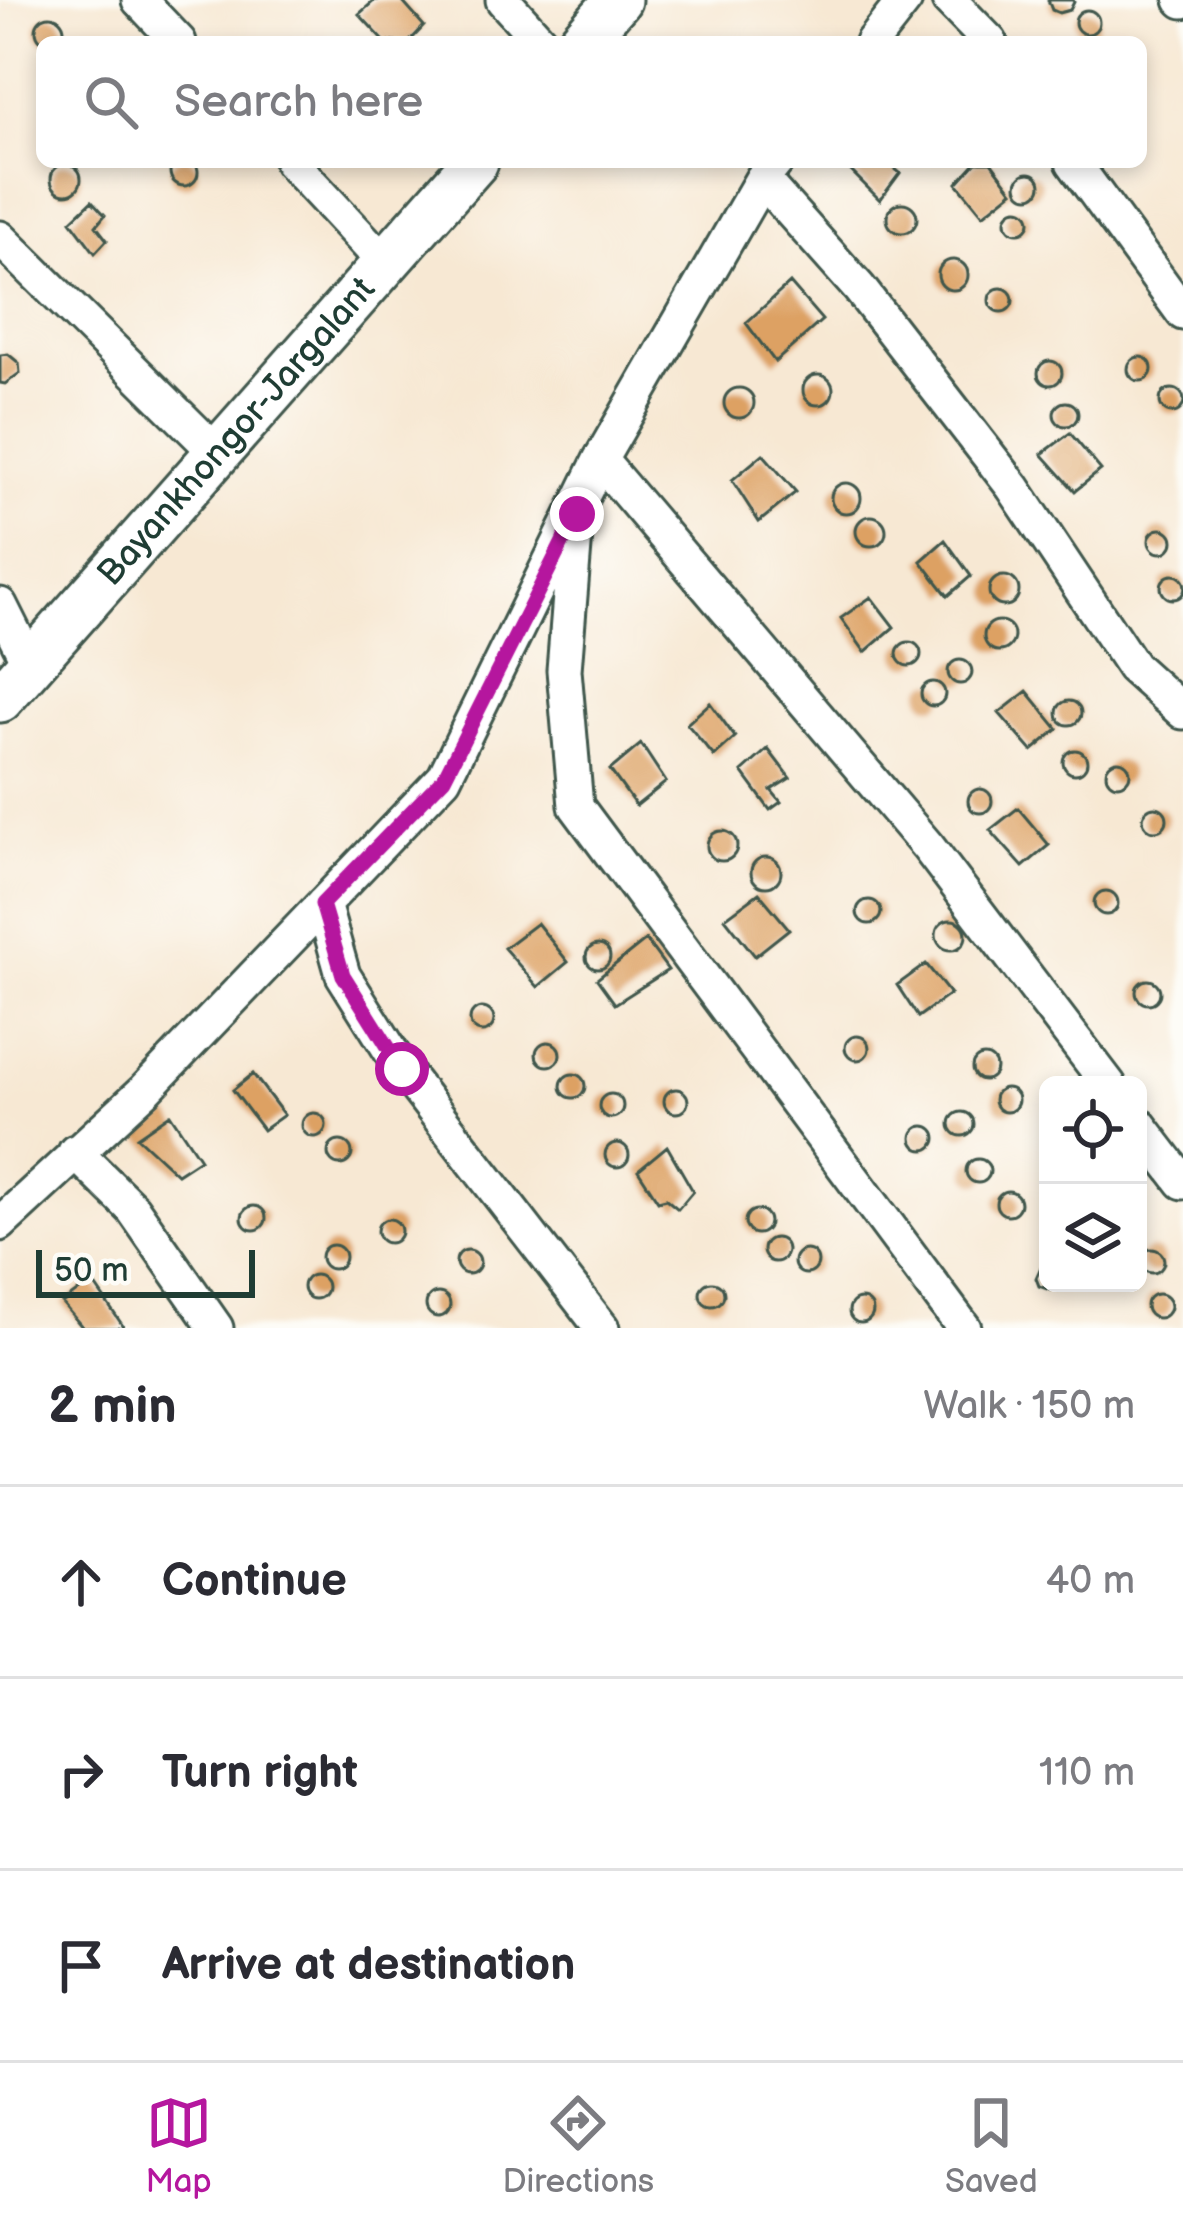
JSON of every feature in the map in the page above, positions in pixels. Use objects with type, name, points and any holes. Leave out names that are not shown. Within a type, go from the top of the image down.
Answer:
[{"type":"street","points":[[140,0],[173,36]]},
{"type":"street","points":[[503,0],[536,36]]},
{"type":"street","points":[[586,36],[618,0]]},
{"type":"street","points":[[877,36],[905,0]]},
{"type":"street","points":[[949,0],[983,36]]},
{"type":"street","points":[[297,168],[386,263]]},
{"type":"street","name":"Bayankhongor-Jargalant","points":[[0,699],[470,168]]},
{"type":"street","points":[[1077,168],[1183,313]]},
{"type":"street","points":[[0,1224],[145,1090],[444,778],[600,460],[769,171],[1013,487],[1133,667],[1183,712]]},
{"type":"street","points":[[0,238],[217,454]]},
{"type":"street","points":[[600,460],[928,847],[1102,1076]]},
{"type":"street","points":[[577,514],[565,670],[576,806],[964,1328]]},
{"type":"street","points":[[0,605],[30,665]]},
{"type":"street","points":[[322,904],[343,975],[402,1069],[602,1328]]},
{"type":"street","points":[[1147,1135],[1183,1182]]},
{"type":"street","points":[[75,1152],[133,1209],[216,1328]]},
{"type":"building","points":[[375,0],[401,0],[424,26],[415,36],[379,36],[359,14]]},
{"type":"building","points":[[1048,0],[1074,2],[1070,10],[1059,13]]},
{"type":"building","points":[[1082,10],[1092,10],[1099,22],[1092,34],[1082,34],[1075,27],[1075,17]]},
{"type":"building","points":[[45,17],[55,17],[63,25],[62,36],[37,35],[37,25]]},
{"type":"building","points":[[55,168],[77,168],[80,185],[72,193],[60,193],[52,185]]},
{"type":"building","points":[[171,168],[197,168],[197,177],[189,185],[179,185],[171,177]]},
{"type":"building","points":[[894,168],[900,173],[880,200],[849,169]]},
{"type":"building","points":[[971,168],[996,168],[1013,191],[983,215],[957,183]]},
{"type":"building","points":[[1024,173],[1034,173],[1041,185],[1034,197],[1024,197],[1017,190],[1017,180]]},
{"type":"building","points":[[92,201],[105,215],[96,226],[107,240],[95,253],[71,221]]},
{"type":"building","points":[[902,203],[913,207],[917,218],[913,229],[902,233],[891,229],[887,218],[891,207]]},
{"type":"building","points":[[1013,209],[1023,209],[1030,221],[1023,233],[1013,233],[1006,226],[1006,216]]},
{"type":"building","points":[[953,260],[964,264],[968,275],[964,286],[953,290],[942,286],[938,275],[942,264]]},
{"type":"building","points":[[790,283],[822,320],[775,362],[746,323]]},
{"type":"building","points":[[996,288],[1006,288],[1013,300],[1006,312],[996,312],[989,305],[989,295]]},
{"type":"building","points":[[8,354],[19,363],[20,373],[5,384],[0,383],[0,355]]},
{"type":"building","points":[[1135,357],[1145,357],[1152,369],[1145,381],[1135,381],[1128,374],[1128,364]]},
{"type":"building","points":[[1045,361],[1055,361],[1062,373],[1055,385],[1045,385],[1038,378],[1038,368]]},
{"type":"building","points":[[818,375],[829,379],[833,390],[829,401],[818,405],[807,401],[803,390],[807,379]]},
{"type":"building","points":[[739,388],[750,392],[754,403],[750,414],[739,418],[728,414],[724,403],[728,392]]},
{"type":"building","points":[[1172,389],[1181,392],[1181,410],[1172,413],[1163,410],[1160,401],[1163,392]]},
{"type":"building","points":[[1061,402],[1071,402],[1078,414],[1071,426],[1061,426],[1054,419],[1054,409]]},
{"type":"building","points":[[1070,433],[1101,470],[1075,491],[1042,454]]},
{"type":"building","points":[[763,454],[796,492],[759,522],[732,480]]},
{"type":"building","points":[[846,483],[857,487],[861,498],[857,509],[846,513],[835,509],[831,498],[835,487]]},
{"type":"building","points":[[871,516],[882,520],[886,531],[882,542],[871,546],[860,542],[856,531],[860,520]]},
{"type":"building","points":[[1156,529],[1166,529],[1173,541],[1166,553],[1156,553],[1149,546],[1149,536]]},
{"type":"building","points":[[945,540],[971,576],[948,596],[921,561]]},
{"type":"building","points":[[1004,576],[1015,580],[1019,591],[1015,602],[1004,606],[993,602],[989,591],[993,580]]},
{"type":"building","points":[[1168,576],[1181,579],[1184,592],[1178,598],[1162,592]]},
{"type":"building","points":[[871,597],[894,627],[865,652],[841,618]]},
{"type":"building","points":[[999,621],[1010,625],[1014,636],[1010,647],[999,651],[988,647],[984,636],[988,625]]},
{"type":"building","points":[[904,642],[914,642],[921,654],[914,666],[904,666],[897,659],[897,649]]},
{"type":"building","points":[[955,660],[965,660],[972,672],[965,684],[955,684],[948,677],[948,667]]},
{"type":"building","points":[[928,682],[938,682],[945,694],[938,706],[928,706],[921,699],[921,689]]},
{"type":"building","points":[[1027,691],[1058,729],[1032,751],[999,713]]},
{"type":"building","points":[[1064,701],[1074,701],[1081,713],[1074,725],[1064,725],[1057,718],[1057,708]]},
{"type":"building","points":[[710,703],[735,737],[714,756],[687,724]]},
{"type":"building","points":[[641,744],[666,782],[636,806],[610,770]]},
{"type":"building","points":[[768,749],[790,778],[771,790],[781,802],[770,810],[742,772]]},
{"type":"building","points":[[1075,750],[1084,753],[1084,771],[1075,774],[1066,771],[1063,762],[1066,753]]},
{"type":"building","points":[[1118,761],[1127,764],[1127,782],[1118,785],[1109,782],[1106,773],[1109,764]]},
{"type":"building","points":[[975,789],[985,789],[992,801],[985,813],[975,813],[968,806],[968,796]]},
{"type":"building","points":[[1150,807],[1160,807],[1167,819],[1160,831],[1150,831],[1143,824],[1143,814]]},
{"type":"building","points":[[1018,808],[1049,845],[1023,867],[990,830]]},
{"type":"building","points":[[722,831],[733,835],[737,846],[733,857],[722,861],[711,857],[707,846],[711,835]]},
{"type":"building","points":[[766,857],[777,861],[781,872],[777,883],[766,887],[755,883],[751,872],[755,861]]},
{"type":"building","points":[[1101,891],[1111,891],[1118,903],[1111,915],[1101,915],[1094,908],[1094,898]]},
{"type":"building","points":[[759,893],[789,929],[755,956],[725,918]]},
{"type":"building","points":[[864,900],[874,900],[881,912],[874,924],[864,924],[857,917],[857,907]]},
{"type":"building","points":[[951,920],[962,924],[966,935],[962,946],[951,950],[940,946],[936,935],[940,924]]},
{"type":"building","points":[[537,923],[568,962],[538,987],[504,948]]},
{"type":"building","points":[[646,940],[668,970],[615,1004],[597,979]]},
{"type":"building","points":[[593,945],[603,945],[610,957],[603,969],[593,969],[586,962],[586,952]]},
{"type":"building","points":[[926,964],[950,994],[918,1017],[897,985]]},
{"type":"building","points":[[1143,980],[1153,980],[1160,992],[1153,1004],[1143,1004],[1136,997],[1136,987]]},
{"type":"building","points":[[477,1008],[487,1008],[494,1020],[487,1032],[477,1032],[470,1025],[470,1015]]},
{"type":"building","points":[[852,1036],[862,1036],[869,1048],[862,1060],[852,1060],[845,1053],[845,1043]]},
{"type":"building","points":[[543,1042],[553,1042],[560,1054],[553,1066],[543,1066],[536,1059],[536,1049]]},
{"type":"building","points":[[984,1056],[993,1059],[993,1077],[984,1080],[975,1077],[972,1068],[975,1059]]},
{"type":"building","points":[[253,1074],[284,1115],[263,1130],[233,1090]]},
{"type":"building","points":[[568,1074],[578,1074],[585,1086],[578,1098],[568,1098],[561,1091],[561,1081]]},
{"type":"building","points":[[1001,1088],[1011,1088],[1018,1100],[1011,1112],[1001,1112],[994,1105],[994,1095]]},
{"type":"building","points":[[671,1089],[681,1089],[688,1101],[681,1113],[671,1113],[664,1106],[664,1096]]},
{"type":"building","points":[[606,1094],[616,1094],[623,1106],[616,1118],[606,1118],[599,1111],[599,1101]]},
{"type":"building","points":[[962,1112],[971,1115],[971,1133],[962,1136],[953,1133],[950,1124],[953,1115]]},
{"type":"building","points":[[314,1113],[323,1116],[323,1134],[314,1137],[305,1134],[302,1125],[305,1116]]},
{"type":"building","points":[[170,1114],[200,1159],[177,1174],[137,1137]]},
{"type":"building","points":[[919,1126],[929,1126],[936,1138],[929,1150],[919,1150],[912,1143],[912,1133]]},
{"type":"building","points":[[335,1141],[345,1141],[352,1153],[345,1165],[335,1165],[328,1158],[328,1148]]},
{"type":"building","points":[[617,1143],[626,1146],[626,1164],[617,1167],[608,1164],[605,1155],[608,1146]]},
{"type":"building","points":[[667,1146],[693,1191],[678,1209],[666,1199],[658,1201],[638,1170]]},
{"type":"building","points":[[973,1159],[983,1159],[990,1171],[983,1183],[973,1183],[966,1176],[966,1166]]},
{"type":"building","points":[[1003,1191],[1013,1191],[1020,1203],[1013,1215],[1003,1215],[996,1208],[996,1198]]},
{"type":"building","points":[[254,1206],[263,1209],[263,1227],[254,1230],[245,1227],[242,1218],[245,1209]]},
{"type":"building","points":[[752,1210],[762,1210],[769,1222],[762,1234],[752,1234],[745,1227],[745,1217]]},
{"type":"building","points":[[384,1219],[394,1219],[401,1231],[394,1243],[384,1243],[377,1236],[377,1226]]},
{"type":"building","points":[[770,1238],[780,1238],[787,1250],[780,1262],[770,1262],[763,1255],[763,1245]]},
{"type":"building","points":[[328,1245],[338,1245],[345,1257],[338,1269],[328,1269],[321,1262],[321,1252]]},
{"type":"building","points":[[1147,1249],[1157,1249],[1164,1256],[1161,1270],[1147,1273]]},
{"type":"building","points":[[463,1250],[473,1250],[480,1262],[473,1274],[463,1274],[456,1267],[456,1257]]},
{"type":"building","points":[[801,1250],[811,1250],[818,1262],[811,1274],[801,1274],[794,1267],[794,1257]]},
{"type":"building","points":[[315,1275],[324,1278],[324,1296],[315,1299],[306,1296],[303,1287],[306,1278]]},
{"type":"building","points":[[92,1281],[121,1328],[83,1328],[62,1303]]},
{"type":"building","points":[[712,1282],[721,1285],[721,1303],[712,1306],[703,1303],[700,1294],[703,1285]]},
{"type":"building","points":[[438,1293],[447,1296],[447,1314],[438,1317],[429,1314],[426,1305],[429,1296]]},
{"type":"building","points":[[1158,1294],[1167,1297],[1167,1315],[1158,1318],[1149,1315],[1146,1306],[1149,1297]]},
{"type":"building","points":[[856,1299],[866,1299],[873,1311],[866,1323],[856,1323],[849,1316],[849,1306]]},
{"type":"route","points":[[402,1069],[343,975],[322,904],[444,778],[577,514]]}]
